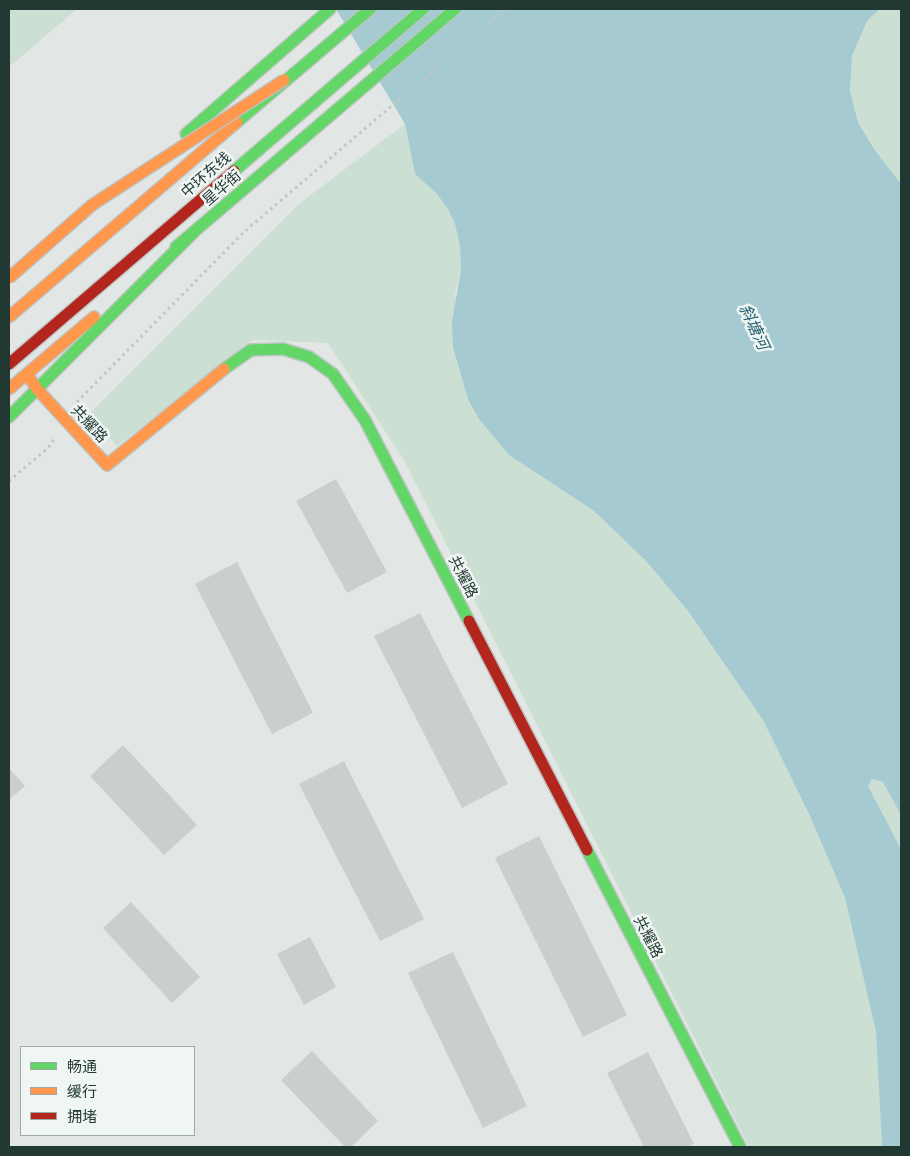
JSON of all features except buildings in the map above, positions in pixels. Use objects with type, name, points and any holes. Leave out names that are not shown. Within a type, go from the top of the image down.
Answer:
[{"type":"main road","name":"中环东线","points":[[9,317],[284,80],[370,9]]},
{"type":"main road","name":"中环东线","points":[[9,364],[423,9]]},
{"type":"main road","name":"星华街","points":[[9,389],[455,9]]},
{"type":"main road","points":[[9,287],[329,10]]},
{"type":"main road","points":[[9,278],[92,205],[284,80]]},
{"type":"main road","points":[[9,417],[194,232]]},
{"type":"main road","name":"共耀路","points":[[27,374],[37,389],[107,465],[213,378],[251,350],[283,349],[309,357],[333,374],[365,420],[740,1147]]},
{"type":"path","points":[[9,481],[48,448],[75,404],[244,232],[505,9]]},
{"type":"green space","points":[[9,9],[77,9],[9,67]]},
{"type":"green space","points":[[880,9],[901,9],[901,184],[874,149],[858,122],[850,91],[852,56],[867,21]]},
{"type":"green space","points":[[405,124],[415,174],[437,194],[448,209],[455,224],[460,247],[461,270],[455,295],[509,455],[594,511],[646,561],[688,611],[763,720],[809,814],[845,898],[876,1032],[882,1147],[749,1147],[405,462],[328,343],[253,340],[117,446],[89,414],[300,203]]},
{"type":"green space","points":[[877,778],[884,782],[901,815],[901,849],[868,786],[872,779]]},
{"type":"water","name":"斜塘河","points":[[336,9],[880,9],[867,21],[852,56],[850,91],[858,122],[874,149],[901,184],[901,815],[883,782],[872,779],[868,786],[901,849],[901,1147],[882,1147],[876,1032],[845,898],[809,814],[763,720],[688,611],[646,561],[594,511],[509,455],[479,419],[468,399],[453,347],[452,322],[461,270],[460,247],[455,224],[448,209],[437,194],[415,174],[405,124]]},
{"type":"traffic: fast","points":[[186,134],[330,9]]},
{"type":"traffic: fast","points":[[237,122],[370,9]]},
{"type":"traffic: fast","points":[[234,171],[423,9]]},
{"type":"traffic: fast","points":[[176,247],[455,9]]},
{"type":"traffic: fast","points":[[9,417],[194,232]]},
{"type":"traffic: fast","points":[[224,369],[251,350],[283,349],[309,357],[333,374],[365,420],[469,621]]},
{"type":"traffic: fast","points":[[587,850],[740,1147]]},
{"type":"traffic: slow","points":[[9,278],[92,205],[284,80]]},
{"type":"traffic: slow","points":[[9,317],[237,122]]},
{"type":"traffic: slow","points":[[9,389],[94,317]]},
{"type":"traffic: slow","points":[[27,374],[37,389],[107,465],[224,369]]},
{"type":"traffic: jam","points":[[9,364],[234,171]]},
{"type":"traffic: jam","points":[[469,621],[587,850]]}]
